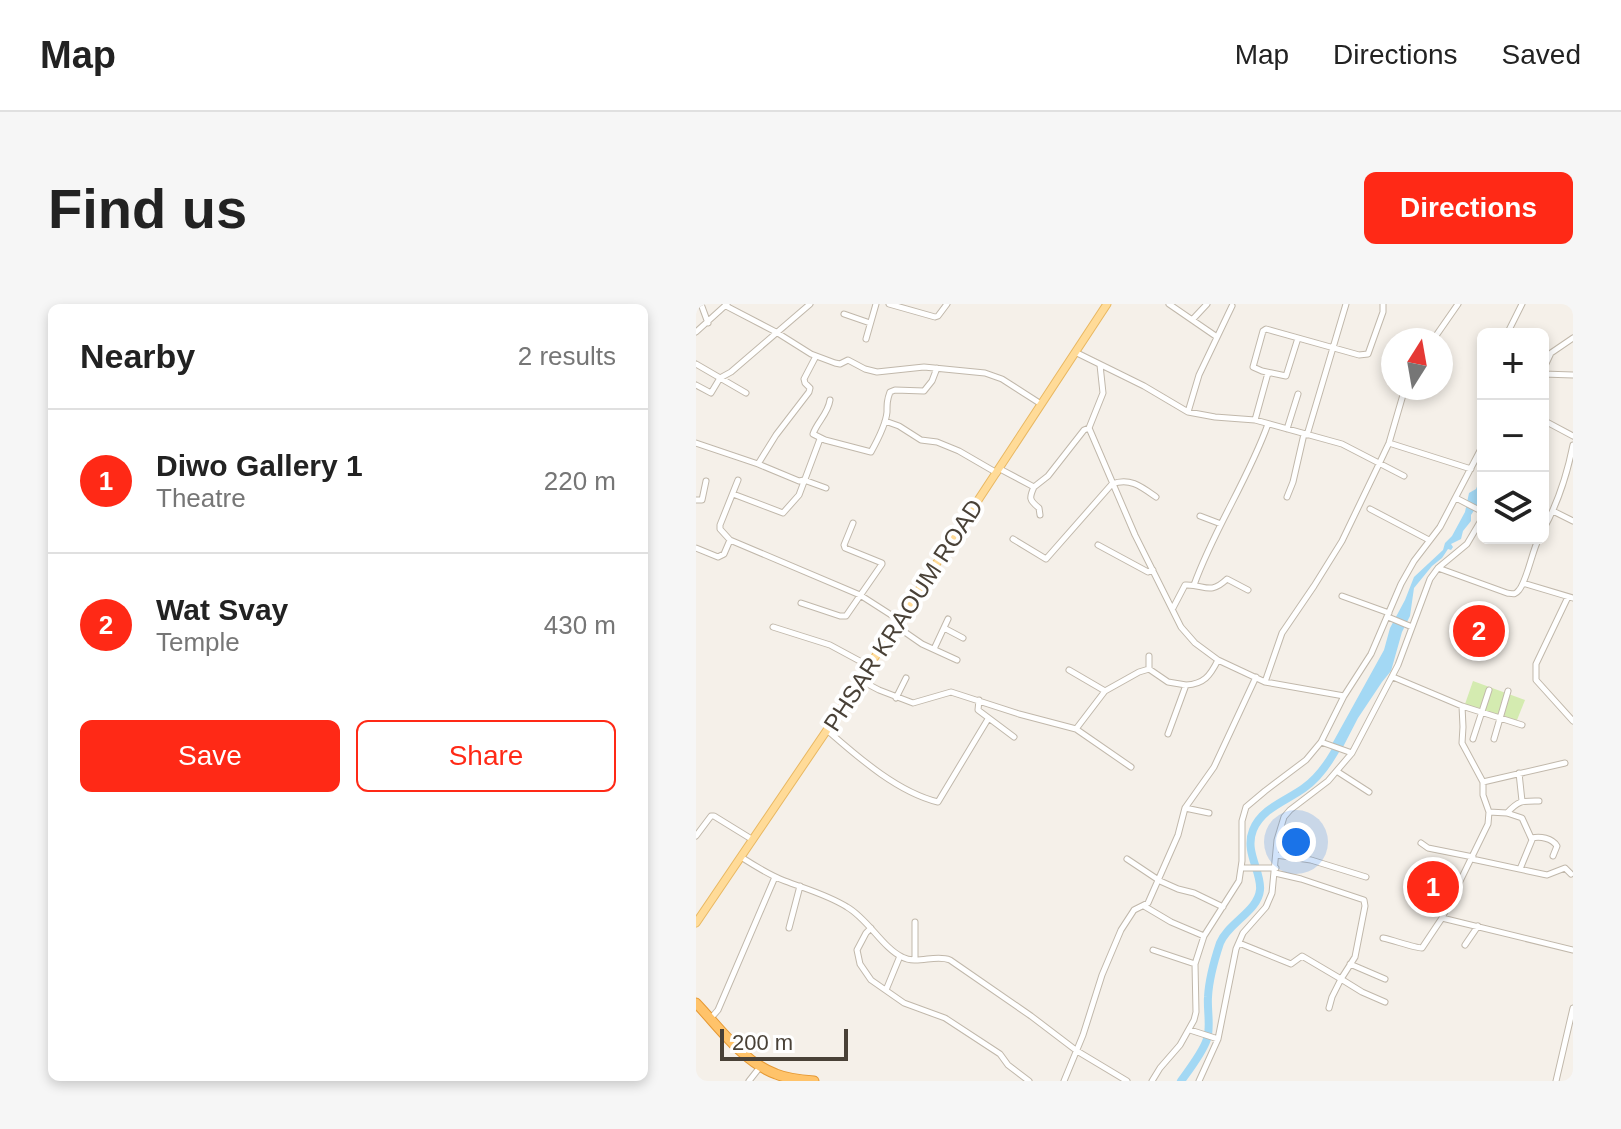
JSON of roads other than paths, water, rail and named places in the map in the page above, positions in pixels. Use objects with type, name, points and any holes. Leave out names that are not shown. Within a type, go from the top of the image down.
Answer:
[{"type":"highway","points":[[696,1003],[746,1056],[760,1066],[793,1079],[814,1081]]},
{"type":"main road","name":"PHSAR KRAOUM ROAD","points":[[696,923],[1107,304]]},
{"type":"street","points":[[701,304],[708,323]]},
{"type":"street","points":[[696,385],[711,393],[720,378],[810,304]]},
{"type":"street","points":[[866,339],[876,304]]},
{"type":"street","points":[[889,304],[936,317],[947,304]]},
{"type":"street","points":[[1169,304],[1217,337]]},
{"type":"street","points":[[1193,319],[1207,304]]},
{"type":"street","points":[[1287,497],[1346,304]]},
{"type":"street","points":[[1298,338],[1288,374],[1284,377],[1253,367],[1263,331],[1268,329],[1359,355],[1368,354],[1383,304]]},
{"type":"street","points":[[1441,328],[1458,304]]},
{"type":"street","points":[[1510,328],[1522,304]]},
{"type":"street","points":[[696,332],[727,305],[816,356],[838,364],[848,360],[877,372],[924,367],[974,371],[994,375],[1042,404]]},
{"type":"street","points":[[1188,412],[1199,375],[1232,306]]},
{"type":"street","points":[[844,314],[870,323]]},
{"type":"street","points":[[1549,358],[1573,338]]},
{"type":"street","points":[[1075,352],[1188,412],[1255,420],[1342,444],[1404,476]]},
{"type":"street","points":[[758,464],[809,392],[804,379],[816,356]]},
{"type":"street","points":[[696,364],[746,393]]},
{"type":"street","points":[[1040,515],[1039,508],[1029,498],[1034,487],[1048,476],[1084,430],[1089,428],[1103,393],[1100,365]]},
{"type":"street","points":[[830,400],[814,435],[871,452],[885,421],[890,392],[924,391],[937,368]]},
{"type":"street","points":[[1255,420],[1268,373]]},
{"type":"street","points":[[1549,373],[1573,375]]},
{"type":"street","points":[[1287,429],[1298,394]]},
{"type":"street","points":[[1265,682],[1282,633],[1342,541],[1389,443],[1402,400]]},
{"type":"street","points":[[885,421],[921,440],[937,442],[959,451],[1034,487]]},
{"type":"street","points":[[1549,422],[1573,436]]},
{"type":"street","points":[[1194,585],[1211,542],[1268,424]]},
{"type":"street","points":[[1089,428],[1112,484],[1181,627],[1195,643],[1218,660],[1265,682],[1344,696]]},
{"type":"street","points":[[733,494],[783,513],[799,495],[820,439]]},
{"type":"street","points":[[696,443],[826,488]]},
{"type":"street","points":[[1389,443],[1471,469]]},
{"type":"street","points":[[1549,519],[1568,472],[1573,445]]},
{"type":"street","points":[[1152,1081],[1190,1030],[1196,1012],[1195,964],[1204,936],[1246,868],[1242,821],[1246,807],[1324,743],[1344,696],[1390,617],[1401,584],[1459,500],[1477,457]]},
{"type":"street","points":[[738,480],[720,527],[730,540],[860,595],[922,644],[957,660]]},
{"type":"street","points":[[696,500],[702,500],[706,481]]},
{"type":"street","points":[[1013,539],[1047,559],[1112,484],[1134,482],[1156,497]]},
{"type":"street","points":[[1459,500],[1477,510]]},
{"type":"street","points":[[1370,509],[1429,540]]},
{"type":"street","points":[[1553,511],[1573,521]]},
{"type":"street","points":[[1200,516],[1221,524]]},
{"type":"street","points":[[801,603],[846,616],[882,563],[845,548],[853,523]]},
{"type":"street","points":[[1199,1081],[1217,1039],[1239,943],[1243,933],[1266,907],[1272,893],[1277,840],[1284,817],[1338,772],[1393,677],[1430,579],[1438,568],[1467,544],[1477,523]]},
{"type":"street","points":[[696,548],[718,557],[724,554],[730,540]]},
{"type":"street","points":[[1438,568],[1507,593],[1516,593],[1523,583],[1537,544]]},
{"type":"street","points":[[1098,545],[1148,572],[1153,570]]},
{"type":"street","points":[[1173,609],[1185,585],[1215,589],[1227,579],[1248,590]]},
{"type":"street","points":[[1523,583],[1571,597],[1536,664],[1536,680],[1573,721]]},
{"type":"street","points":[[1342,596],[1410,626]]},
{"type":"street","points":[[934,649],[948,619]]},
{"type":"street","points":[[773,627],[830,645],[869,666]]},
{"type":"street","points":[[944,628],[963,638]]},
{"type":"street","points":[[1149,656],[1149,669]]},
{"type":"street","points":[[1149,669],[1168,682],[1186,685],[1203,682],[1218,660]]},
{"type":"street","points":[[1076,729],[1105,691],[1149,669]]},
{"type":"street","points":[[1069,670],[1105,691]]},
{"type":"street","points":[[1064,1081],[1121,930],[1134,910],[1148,903],[1178,835],[1185,808],[1214,767],[1256,677]]},
{"type":"street","points":[[1393,677],[1462,706],[1522,725]]},
{"type":"street","points":[[896,698],[906,678]]},
{"type":"street","points":[[860,680],[896,698],[915,703],[951,692],[1076,729],[1131,767]]},
{"type":"street","points":[[1168,734],[1186,685]]},
{"type":"street","points":[[1473,739],[1489,690]]},
{"type":"street","points":[[1494,739],[1508,691]]},
{"type":"street","points":[[979,700],[978,708],[988,719],[1014,737]]},
{"type":"street","points":[[1383,938],[1422,948],[1442,918],[1488,824],[1489,812],[1483,795],[1483,782],[1463,748],[1462,706]]},
{"type":"street","points":[[827,730],[886,777],[938,802],[988,719]]},
{"type":"street","points":[[1324,743],[1350,752]]},
{"type":"street","points":[[1483,782],[1565,763]]},
{"type":"street","points":[[1338,772],[1369,792]]},
{"type":"street","points":[[1519,773],[1522,801]]},
{"type":"street","points":[[1507,813],[1522,801],[1539,801]]},
{"type":"street","points":[[1185,808],[1209,813]]},
{"type":"street","points":[[1489,812],[1522,818],[1532,838]]},
{"type":"street","points":[[696,836],[714,816],[753,840]]},
{"type":"street","points":[[1532,838],[1555,842],[1557,846],[1553,856]]},
{"type":"street","points":[[1520,869],[1532,838]]},
{"type":"street","points":[[1421,843],[1428,848],[1547,875],[1565,868],[1571,874]]},
{"type":"street","points":[[1276,855],[1311,860],[1366,877]]},
{"type":"street","points":[[741,857],[775,877],[850,908],[900,956],[915,960],[941,957],[950,960],[1077,1051],[1127,1081]]},
{"type":"street","points":[[1127,859],[1157,879],[1223,907]]},
{"type":"street","points":[[1246,868],[1266,868],[1364,900],[1356,952],[1329,1008]]},
{"type":"street","points":[[711,1018],[718,1010],[775,877]]},
{"type":"street","points":[[789,928],[800,886]]},
{"type":"street","points":[[1144,906],[1204,936]]},
{"type":"street","points":[[1442,918],[1573,950]]},
{"type":"street","points":[[915,922],[915,960]]},
{"type":"street","points":[[1465,945],[1478,926]]},
{"type":"street","points":[[871,928],[857,947],[860,964],[867,975],[912,1008],[945,1018],[1000,1054],[1008,1065],[1029,1081]]},
{"type":"street","points":[[1239,943],[1291,964],[1299,957],[1305,957],[1362,992],[1385,1002]]},
{"type":"street","points":[[1153,950],[1195,964]]},
{"type":"street","points":[[886,990],[900,956]]},
{"type":"street","points":[[1350,964],[1385,979]]},
{"type":"street","points":[[1556,1081],[1573,1008]]},
{"type":"street","points":[[1190,1030],[1217,1039]]},
{"type":"street","points":[[749,1081],[760,1066]]},
{"type":"water","points":[[1477,486],[1477,506],[1461,539],[1451,544],[1451,550],[1448,549],[1414,588],[1410,616],[1391,671],[1358,718],[1343,747],[1332,744],[1384,650],[1390,628],[1414,577],[1443,550],[1465,512],[1469,493]]},
{"type":"waterway","points":[[1181,1081],[1207,1039],[1209,983],[1220,943],[1258,897],[1260,883],[1251,846],[1253,830],[1268,810],[1316,778],[1341,740]]},
{"type":"place","name":"Wat Svay","points":[[1479,631]]},
{"type":"place","name":"Diwo Gallery 1","points":[[1433,887]]}]
